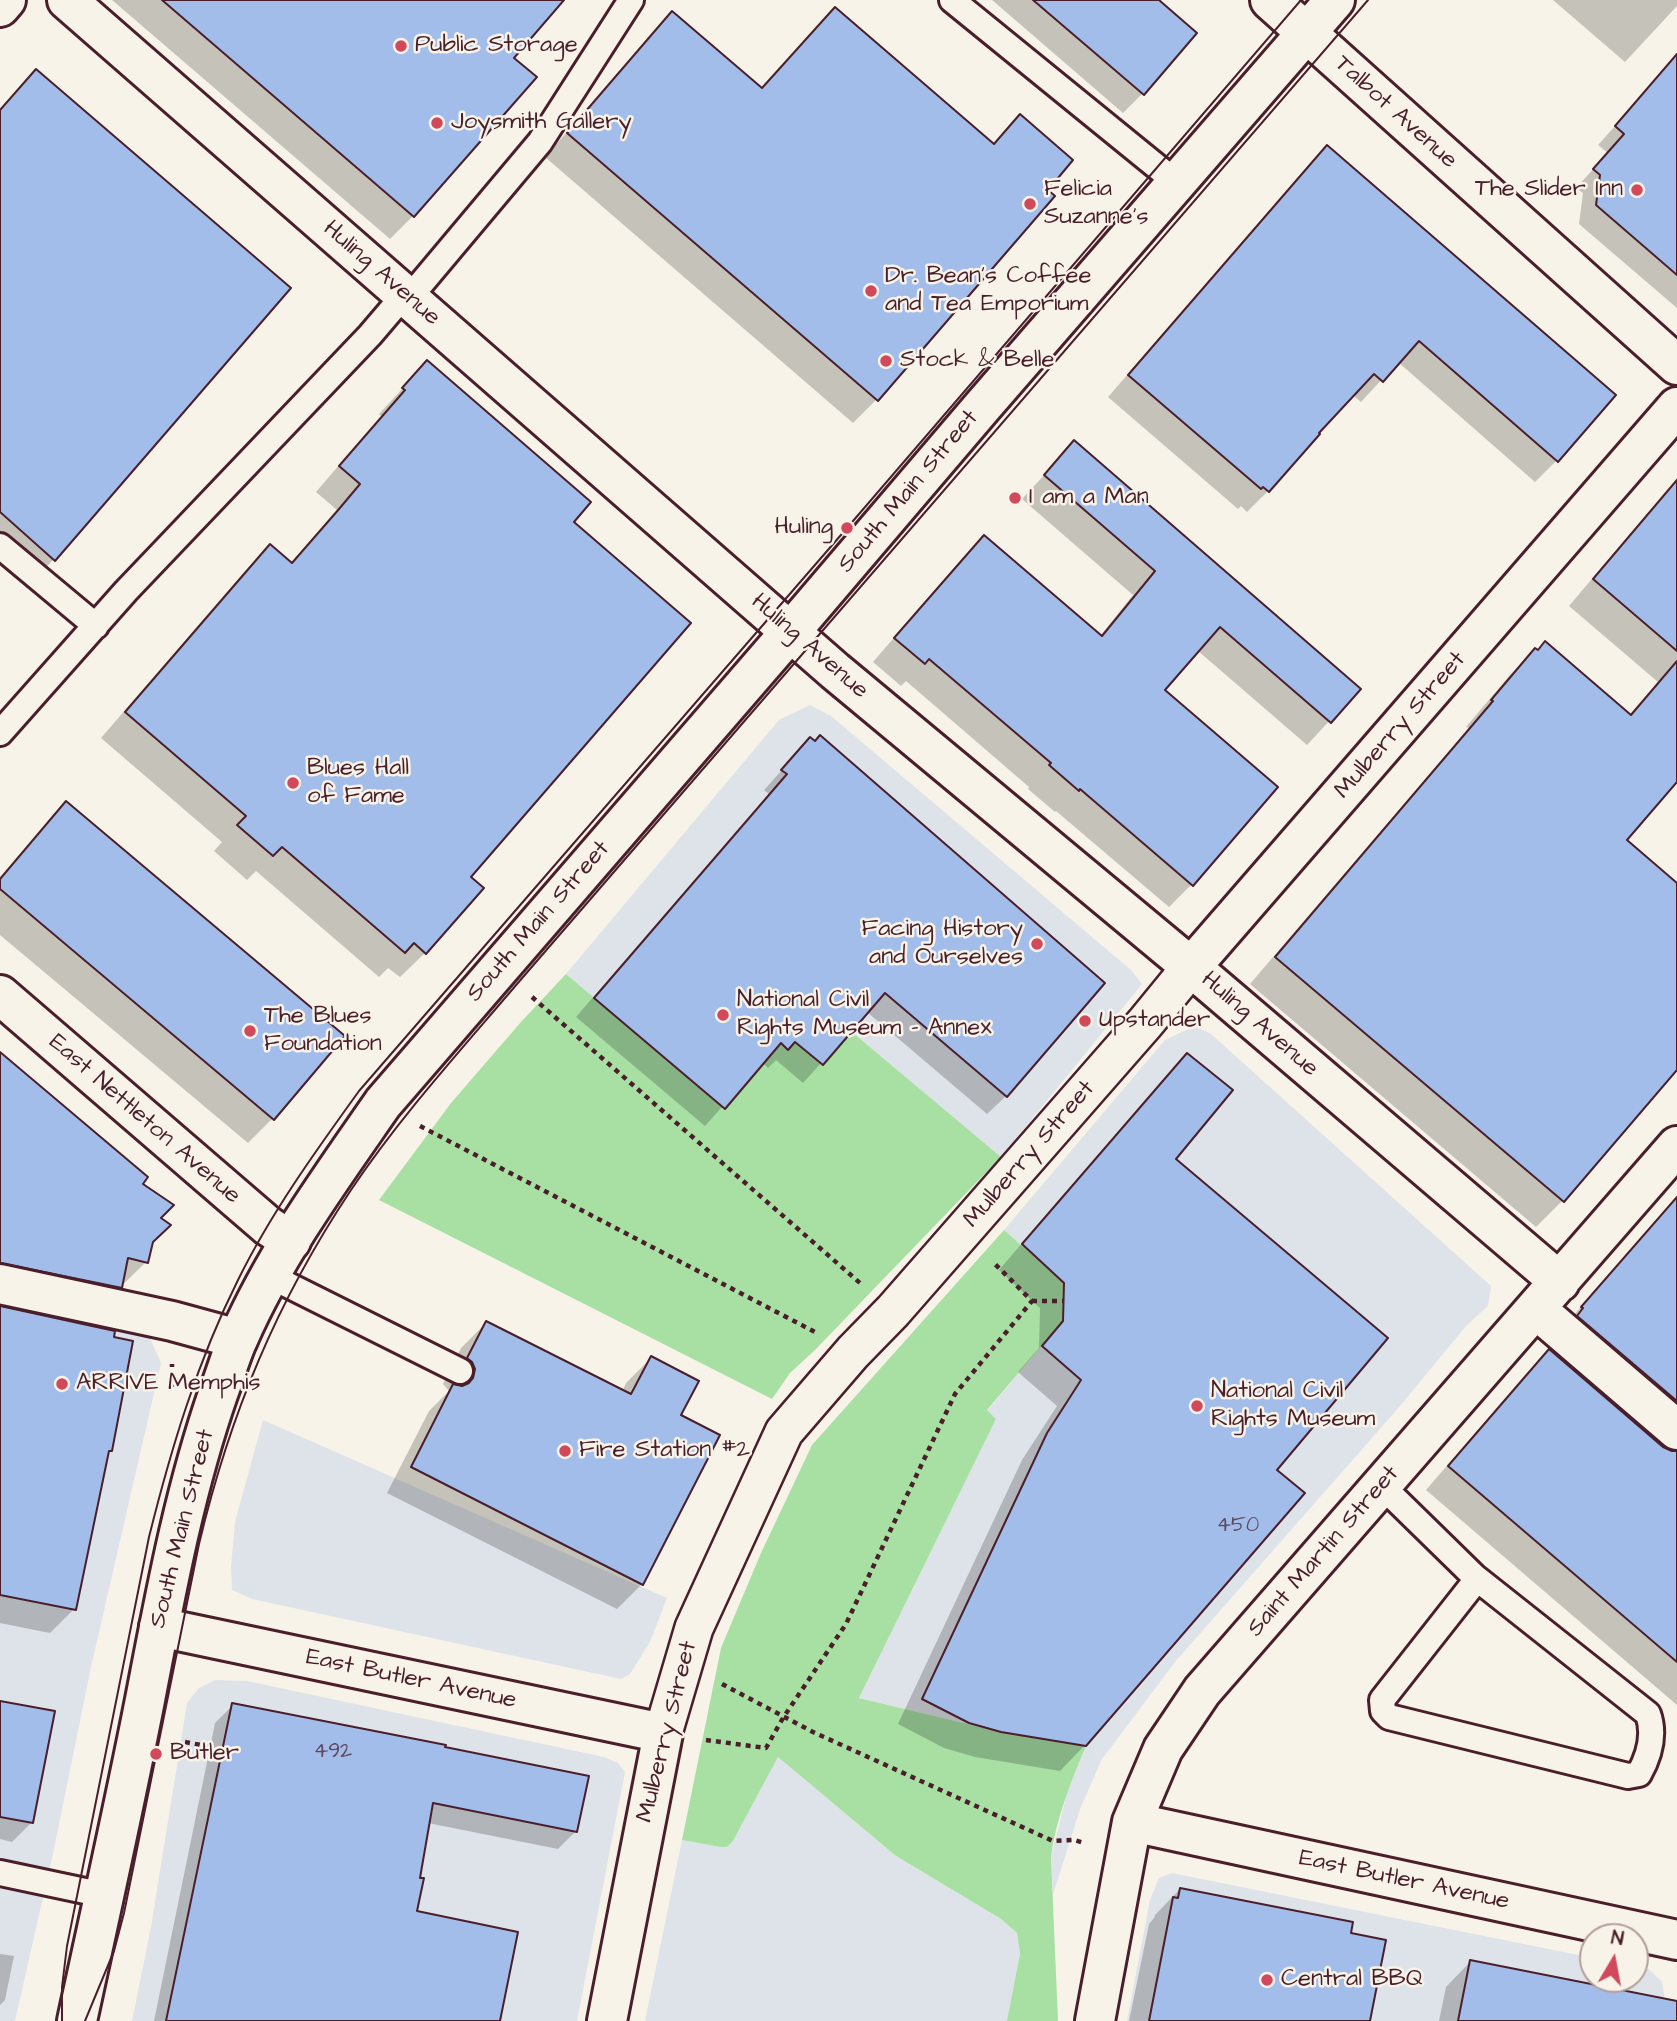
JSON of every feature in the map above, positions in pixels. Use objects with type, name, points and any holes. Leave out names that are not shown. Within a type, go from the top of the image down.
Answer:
[{"type":"street","points":[[0,7],[6,0]]},
{"type":"street","name":"Huling Avenue","points":[[66,0],[835,671],[1191,967],[1548,1296],[1677,1430]]},
{"type":"street","name":"Talbot Avenue","points":[[1270,0],[1677,365]]},
{"type":"street","name":"South Main Street","points":[[78,2021],[183,1515],[204,1434],[238,1339],[270,1276],[332,1175],[383,1103],[1335,0]]},
{"type":"street","name":"Mulberry Street","points":[[607,2021],[663,1732],[694,1628],[785,1432],[1146,1021],[1677,407]]},
{"type":"street","name":"East Nettleton Avenue","points":[[0,995],[268,1226],[291,1241]]},
{"type":"street","name":"Saint Martin Street","points":[[1095,2021],[1129,1838],[1163,1749],[1202,1691],[1677,1146]]},
{"type":"street","points":[[0,1284],[172,1321],[238,1339]]},
{"type":"street","name":"East Butler Avenue","points":[[159,1627],[663,1732]]},
{"type":"street","name":"East Butler Avenue","points":[[1129,1838],[1677,1940]]},
{"type":"lane","points":[[0,733],[126,591],[407,296],[540,142],[631,0]]},
{"type":"lane","points":[[952,0],[1177,183]]},
{"type":"lane","points":[[0,546],[96,626]]},
{"type":"lane","points":[[270,1276],[460,1371]]},
{"type":"lane","points":[[1382,1486],[1475,1577],[1648,1714],[1652,1724],[1648,1757],[1639,1774],[1628,1776],[1389,1717],[1383,1711],[1382,1700],[1474,1583],[1475,1577]]},
{"type":"lane","points":[[0,1873],[104,1895]]},
{"type":"path","points":[[500,968],[893,1311]]},
{"type":"path","points":[[383,1103],[404,1118],[853,1352]]},
{"type":"path","points":[[962,1232],[1032,1301],[1064,1301]]},
{"type":"path","points":[[663,1732],[766,1748],[846,1624],[955,1394],[1032,1301]]},
{"type":"path","points":[[721,1684],[783,1718],[1053,1840],[1129,1838]]},
{"type":"path","points":[[185,1742],[211,1747]]},
{"type":"shaded area","points":[[810,705],[831,716],[1131,970],[1142,984],[1001,1157],[852,1032],[823,1065],[795,1042],[788,1050],[781,1044],[725,1109],[566,974],[779,720]]},
{"type":"shaded area","name":"National Civil Rights Museum","points":[[1195,1026],[1211,1034],[1491,1286],[1488,1306],[1466,1326],[1401,1405],[1175,1662],[1102,1759],[1080,1809],[1053,1895],[1051,1857],[1067,1793],[1086,1746],[1001,1732],[859,1698],[996,1419],[987,1411],[1063,1321],[1064,1283],[1004,1230],[1165,1040]]},
{"type":"shaded area","points":[[0,1304],[116,1328],[150,1338],[161,1363],[91,1667],[15,2021],[0,2021]]},
{"type":"shaded area","points":[[263,1420],[667,1598],[650,1642],[630,1674],[621,1679],[252,1599],[232,1590],[235,1522]]},
{"type":"shaded area","points":[[215,1680],[247,1681],[604,1757],[618,1763],[625,1772],[577,2021],[132,2021],[151,1927],[187,1703],[199,1688]]},
{"type":"shaded area","points":[[778,1757],[896,1856],[1001,1919],[1017,1933],[1020,1954],[1009,2021],[645,2021],[682,1840],[727,1847],[733,1841]]},
{"type":"shaded area","points":[[1172,1873],[1579,1955],[1579,1993],[1649,1993],[1649,1969],[1662,1982],[1666,2005],[1664,2021],[1127,2021],[1150,1900],[1159,1878]]},
{"type":"green space","points":[[566,974],[724,1108],[781,1043],[788,1050],[795,1042],[823,1065],[852,1032],[1001,1157],[790,1373],[772,1399],[379,1200],[451,1103]]},
{"type":"green space","points":[[1004,1230],[1064,1283],[1063,1321],[987,1410],[996,1419],[859,1698],[1001,1732],[1086,1746],[1060,1814],[1051,1857],[1058,2021],[1007,2021],[1020,1954],[1017,1933],[1001,1919],[896,1856],[778,1757],[733,1841],[727,1847],[682,1840],[721,1648],[761,1553],[812,1445]]},
{"type":"building","points":[[162,0],[564,0],[514,58],[537,77],[414,217]]},
{"type":"building","points":[[1033,0],[1159,0],[1197,33],[1144,95]]},
{"type":"building","points":[[835,7],[994,144],[1020,114],[1073,160],[1048,190],[1055,196],[878,401],[567,133],[672,11],[762,88]]},
{"type":"building","name":"The Slider Inn","points":[[1677,54],[1677,275],[1596,205],[1600,175],[1593,169],[1624,134],[1615,126]]},
{"type":"building","points":[[36,69],[291,288],[55,561],[0,512],[0,110]]},
{"type":"building","points":[[1327,145],[1616,395],[1558,462],[1419,341],[1383,382],[1374,374],[1269,492],[1263,487],[1261,489],[1128,375]]},
{"type":"building","points":[[427,360],[591,502],[574,522],[691,623],[471,877],[484,888],[426,954],[414,943],[405,953],[282,847],[273,856],[237,825],[246,816],[125,712],[270,544],[292,563],[339,509],[360,484],[339,466],[405,390],[402,388]]},
{"type":"building","points":[[1074,440],[1361,689],[1331,723],[1220,627],[1165,690],[1278,787],[1193,886],[1080,789],[1079,791],[1049,765],[1051,763],[929,659],[925,664],[894,638],[984,535],[1102,636],[1155,571],[1044,475]]},
{"type":"building","points":[[1677,480],[1677,651],[1593,579]]},
{"type":"building","points":[[1545,641],[1631,715],[1677,661],[1677,782],[1627,840],[1677,883],[1677,1070],[1564,1202],[1275,957],[1535,648],[1538,650]]},
{"type":"building","points":[[820,735],[1105,983],[1007,1097],[885,993],[823,1065],[795,1042],[788,1050],[781,1043],[725,1109],[594,998],[787,774],[781,770],[810,737],[815,741]]},
{"type":"building","points":[[66,801],[345,1036],[274,1120],[0,889],[0,879]]},
{"type":"building","points":[[0,1052],[148,1177],[143,1184],[174,1205],[161,1218],[171,1225],[153,1242],[148,1263],[128,1258],[122,1288],[0,1263]]},
{"type":"building","name":"National Civil Rights Museum","points":[[1187,1053],[1233,1090],[1176,1159],[1388,1338],[1277,1470],[1305,1493],[1086,1746],[1001,1732],[969,1723],[922,1699],[1047,1433],[1081,1380],[1042,1346],[1063,1321],[1064,1283],[1022,1244]]},
{"type":"building","points":[[1677,1197],[1677,1401],[1577,1316],[1583,1308],[1581,1307]]},
{"type":"building","points":[[0,1306],[115,1331],[114,1337],[133,1341],[112,1451],[109,1451],[76,1610],[0,1595]]},
{"type":"building","name":"Fire Station #2","points":[[486,1321],[631,1394],[651,1356],[699,1381],[681,1415],[720,1435],[643,1585],[411,1467],[453,1384],[462,1386],[473,1378],[475,1369],[467,1358]]},
{"type":"building","points":[[1549,1349],[1663,1447],[1677,1451],[1677,1662],[1448,1466]]},
{"type":"building","points":[[0,1701],[55,1711],[33,1823],[0,1817]]},
{"type":"building","points":[[232,1703],[589,1776],[577,1832],[433,1803],[417,1911],[518,1932],[500,2021],[166,2021]]},
{"type":"building","name":"Central BBQ","points":[[1180,1888],[1353,1922],[1351,1933],[1386,1940],[1370,2021],[1149,2021],[1173,1897],[1178,1898]]},
{"type":"building","points":[[1470,1960],[1579,1982],[1579,1993],[1637,1993],[1677,2001],[1677,2021],[1458,2021]]},
{"type":"tram line","points":[[62,2021],[62,1987],[67,1946],[157,1504],[186,1406],[210,1342],[238,1280],[279,1207],[359,1091],[1301,0]]},
{"type":"tram line","points":[[85,2021],[114,1951],[124,1913],[199,1544],[225,1449],[259,1360],[300,1274],[324,1232],[370,1163],[452,1059],[1368,0]]},
{"type":"place","name":"Public Storage","points":[[401,46]]},
{"type":"place","name":"Joysmith Gallery","points":[[437,123]]},
{"type":"place","name":"The Slider Inn","points":[[1637,190]]},
{"type":"place","name":"Felicia Suzanne's","points":[[1030,204]]},
{"type":"place","name":"Dr. Bean's Coffee and Tea Emporium","points":[[871,291]]},
{"type":"place","name":"Stock & Belle","points":[[886,361]]},
{"type":"place","name":"I am a Man","points":[[1015,498]]},
{"type":"place","name":"Huling","points":[[847,528]]},
{"type":"place","name":"Blues Hall of Fame","points":[[293,783]]},
{"type":"place","name":"Facing History and Ourselves","points":[[1037,944]]},
{"type":"place","name":"National Civil Rights Museum - Annex","points":[[723,1015]]},
{"type":"place","name":"Upstander","points":[[1085,1021]]},
{"type":"place","name":"The Blues Foundation","points":[[250,1031]]},
{"type":"place","name":"ARRIVE Memphis","points":[[62,1384]]},
{"type":"place","name":"National Civil Rights Museum","points":[[1197,1406]]},
{"type":"place","name":"Fire Station #2","points":[[565,1451]]},
{"type":"place","name":"Butler","points":[[156,1754]]},
{"type":"place","name":"Central BBQ","points":[[1267,1980]]}]
